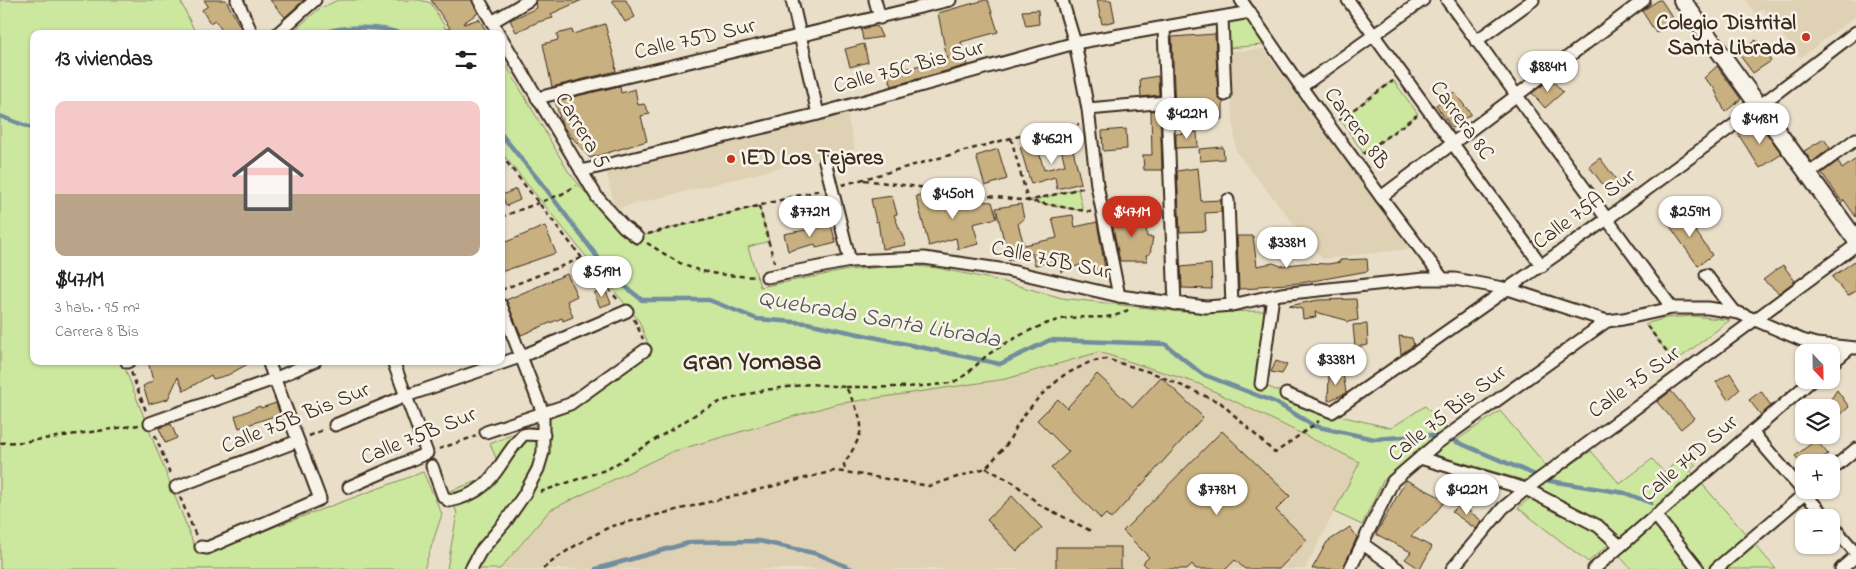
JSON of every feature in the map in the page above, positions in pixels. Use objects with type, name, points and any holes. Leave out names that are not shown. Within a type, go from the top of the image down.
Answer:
[{"type":"street","points":[[237,0],[250,30]]},
{"type":"street","points":[[281,30],[315,0]]},
{"type":"street","name":"Carrera 5","points":[[479,0],[496,30]]},
{"type":"street","points":[[492,22],[528,0]]},
{"type":"street","points":[[792,0],[818,114]]},
{"type":"street","points":[[875,0],[880,18]]},
{"type":"street","name":"Calle 75D Sur","points":[[537,98],[950,0]]},
{"type":"street","points":[[1062,0],[1075,43],[1088,109],[1097,185],[1119,296]]},
{"type":"street","name":"Carrera 8B","points":[[1241,0],[1301,88],[1443,279]]},
{"type":"street","name":"Carrera 8C","points":[[1348,0],[1542,266]]},
{"type":"street","points":[[1301,88],[1423,0]]},
{"type":"street","points":[[1447,0],[1672,308]]},
{"type":"street","points":[[1476,41],[1533,0]]},
{"type":"street","points":[[1381,197],[1644,0]]},
{"type":"street","points":[[1682,0],[1856,240]]},
{"type":"street","name":"Calle 75C Bis Sur","points":[[584,175],[818,114],[1075,43],[1164,29],[1250,12]]},
{"type":"street","points":[[1222,18],[1225,95]]},
{"type":"street","points":[[1164,29],[1175,304]]},
{"type":"street","name":"Calle 75A Sur","points":[[1286,394],[1332,412],[1607,219],[1856,32]]},
{"type":"street","name":"Carrera 5","points":[[505,45],[584,175],[608,210],[624,227],[637,237]]},
{"type":"street","points":[[1088,109],[1166,102]]},
{"type":"street","points":[[1808,174],[1856,139]]},
{"type":"street","points":[[825,161],[850,261]]},
{"type":"street","points":[[1228,200],[1232,306]]},
{"type":"street","name":"Calle 75 Sur","points":[[1452,569],[1496,516],[1530,486],[1856,245]]},
{"type":"street","name":"Calle 75B Sur","points":[[772,276],[850,261],[924,258],[1006,270],[1119,296],[1206,307],[1232,306],[1273,296],[1424,279],[1443,279],[1472,281],[1508,289],[1607,321]]},
{"type":"street","points":[[1706,275],[1735,312]]},
{"type":"street","points":[[1261,384],[1273,296]]},
{"type":"street","points":[[1607,321],[1672,308],[1708,308],[1735,312],[1756,318],[1802,340],[1816,344],[1853,348]]},
{"type":"street","name":"Calle 75B Bis Sur","points":[[505,362],[627,311]]},
{"type":"street","points":[[471,569],[480,552],[506,521],[524,495],[541,460],[544,435],[543,413],[505,316]]},
{"type":"street","name":"Calle 75 Bis Sur","points":[[1350,569],[1393,481],[1450,433],[1607,321]]},
{"type":"street","points":[[1840,357],[1853,348]]},
{"type":"street","name":"Calle 75B Sur","points":[[486,432],[570,404],[645,350]]},
{"type":"street","points":[[201,547],[207,548],[320,499],[269,365]]},
{"type":"street","points":[[150,423],[274,379],[305,365]]},
{"type":"street","points":[[394,365],[427,453]]},
{"type":"street","name":"Calle 75B Bis Sur","points":[[335,425],[406,396],[497,365]]},
{"type":"street","name":"Calle 74D Sur","points":[[1594,569],[1802,389]]},
{"type":"street","points":[[1752,432],[1795,479]]},
{"type":"street","points":[[432,466],[443,496],[449,501],[461,499],[486,485],[523,435],[544,435]]},
{"type":"street","name":"Calle 75B Bis Sur","points":[[176,488],[298,441]]},
{"type":"street","points":[[1840,462],[1856,449]]},
{"type":"street","name":"Calle 75B Sur","points":[[349,487],[427,453]]},
{"type":"street","points":[[1420,458],[1530,486],[1598,526],[1620,546]]},
{"type":"street","points":[[1716,569],[1799,499]]},
{"type":"street","points":[[1656,516],[1698,569]]},
{"type":"street","points":[[1840,535],[1856,554],[1841,569]]},
{"type":"street","points":[[1363,544],[1398,569]]},
{"type":"path","points":[[1330,127],[1402,74]]},
{"type":"path","points":[[1355,161],[1427,108]]},
{"type":"path","points":[[637,237],[862,180],[1011,138],[1089,122]]},
{"type":"path","points":[[1011,138],[1028,200]]},
{"type":"path","points":[[505,160],[582,258],[637,323],[643,335],[645,350]]},
{"type":"path","points":[[505,216],[562,194],[584,175]]},
{"type":"path","points":[[862,180],[1028,200],[1103,214]]},
{"type":"path","points":[[1028,200],[1097,185]]},
{"type":"path","points":[[637,237],[668,257],[694,269],[732,276],[772,276],[759,206]]},
{"type":"path","points":[[505,288],[582,258]]},
{"type":"path","points":[[524,495],[546,491],[608,468],[701,411],[722,401],[766,390],[810,384],[846,387],[920,386],[951,383],[967,374],[988,355],[1010,341],[1062,319],[1108,317],[1121,314],[1140,299]]},
{"type":"path","points":[[1638,316],[1683,372]]},
{"type":"path","points":[[543,569],[558,556],[580,542],[612,526],[834,471],[929,486],[986,468],[1007,444],[1021,419],[1039,397],[1064,375],[1090,362],[1106,359],[1153,373],[1222,403],[1275,453],[1320,420]]},
{"type":"path","points":[[129,365],[150,423],[201,547]]},
{"type":"path","points":[[845,472],[844,464],[854,448],[861,428],[856,409],[846,387]]},
{"type":"path","points":[[0,443],[22,442],[150,423]]},
{"type":"path","name":"Calle 75B Bis Sur","points":[[298,441],[335,425]]},
{"type":"path","name":"Calle 75B Sur","points":[[427,453],[486,432]]},
{"type":"path","points":[[986,468],[1014,483],[1040,506],[1091,531]]},
{"type":"shaded area","name":"Colegio Distrital Santa Librada","points":[[1746,0],[1856,0],[1856,16],[1800,58],[1763,8],[1756,14]]},
{"type":"shaded area","points":[[1263,49],[1410,249],[1322,259],[1236,152],[1227,52]]},
{"type":"shaded area","name":"IED Los Tejares","points":[[846,110],[855,149],[615,209],[606,170]]},
{"type":"shaded area","points":[[1099,352],[1197,383],[1360,462],[1305,569],[500,569],[550,510],[671,452],[836,404],[1006,379]]},
{"type":"green space","points":[[0,0],[180,0],[194,30],[30,30],[30,365],[124,365],[198,555],[423,472],[442,514],[424,569],[0,569]]},
{"type":"green space","points":[[338,0],[420,0],[431,3],[447,30],[295,30],[319,9]]},
{"type":"green space","points":[[1247,18],[1263,45],[1227,48],[1226,23]]},
{"type":"green space","points":[[505,63],[568,171],[604,216],[623,234],[641,244],[637,237],[759,206],[769,241],[748,247],[760,287],[849,270],[905,265],[937,268],[1001,281],[1062,298],[1182,312],[1271,311],[1261,384],[1340,416],[1391,428],[1425,406],[1457,440],[1500,411],[1555,476],[1591,451],[1620,484],[1652,459],[1664,472],[1686,455],[1696,465],[1690,470],[1776,569],[1631,569],[1609,544],[1588,562],[1518,508],[1541,488],[1523,480],[1419,450],[1383,481],[1362,525],[1334,512],[1360,462],[1197,383],[1099,352],[1006,379],[836,404],[671,452],[550,510],[500,569],[447,569],[457,514],[450,491],[502,472],[490,444],[573,409],[651,351],[639,321],[505,157]]},
{"type":"green space","points":[[1393,80],[1418,114],[1364,154],[1340,119]]},
{"type":"green space","points":[[1078,189],[1083,211],[1028,201]]},
{"type":"green space","points":[[1692,316],[1730,320],[1675,362],[1645,324],[1666,318]]},
{"type":"building","points":[[204,0],[226,0],[242,30],[222,30],[215,20],[210,23],[202,10],[208,6]]},
{"type":"building","points":[[270,0],[304,0],[285,17]]},
{"type":"building","points":[[431,0],[472,0],[478,13],[463,23],[479,19],[486,30],[444,30],[450,28]]},
{"type":"building","points":[[536,0],[582,0],[551,14],[553,18],[538,22],[516,32],[510,20],[537,8]]},
{"type":"building","points":[[612,0],[626,0],[635,17],[625,22]]},
{"type":"building","points":[[988,0],[998,32],[961,42],[968,65],[892,86],[887,73],[947,59],[938,13]]},
{"type":"building","points":[[1097,0],[1111,0],[1115,21],[1102,24]]},
{"type":"building","points":[[1661,0],[1675,21],[1656,33],[1642,11]]},
{"type":"building","points":[[1038,10],[1039,24],[1026,26],[1022,11]]},
{"type":"building","points":[[605,24],[616,71],[552,87],[543,44],[558,40],[557,34],[572,30],[573,34]]},
{"type":"building","points":[[877,26],[882,37],[863,40],[861,29]]},
{"type":"building","points":[[1215,34],[1218,95],[1219,99],[1223,102],[1223,119],[1201,121],[1200,108],[1175,111],[1172,37]]},
{"type":"building","points":[[1756,40],[1771,61],[1753,73],[1738,53]]},
{"type":"building","points":[[864,44],[868,62],[850,67],[845,49]]},
{"type":"building","points":[[1717,66],[1741,99],[1725,112],[1714,88],[1704,78]]},
{"type":"building","points":[[1158,76],[1159,95],[1141,97],[1140,79]]},
{"type":"building","points":[[1551,79],[1563,92],[1545,108],[1532,93]]},
{"type":"building","points":[[620,86],[621,93],[635,89],[638,105],[644,104],[650,114],[641,116],[647,141],[590,158],[565,129],[555,101]]},
{"type":"building","points":[[1454,92],[1471,114],[1452,128],[1436,105]]},
{"type":"building","points":[[1160,110],[1162,170],[1144,170],[1143,155],[1152,155],[1151,111]]},
{"type":"building","points":[[1757,121],[1782,154],[1760,168],[1738,134]]},
{"type":"building","points":[[1126,129],[1127,149],[1103,151],[1102,131]]},
{"type":"building","points":[[1197,132],[1198,147],[1176,148],[1176,134]]},
{"type":"building","points":[[1069,133],[1081,183],[1057,189],[1055,177],[1031,184],[1020,147],[1036,142],[1044,170],[1065,165],[1058,136]]},
{"type":"building","points":[[1824,139],[1830,148],[1812,162],[1804,151]]},
{"type":"building","points":[[1223,147],[1224,159],[1200,161],[1199,149]]},
{"type":"building","points":[[998,149],[1007,179],[985,186],[976,156]]},
{"type":"building","points":[[1600,158],[1623,189],[1612,197],[1589,166]]},
{"type":"building","points":[[1856,159],[1856,217],[1844,200],[1842,202],[1822,173],[1838,161],[1842,169]]},
{"type":"building","points":[[1198,168],[1201,201],[1221,200],[1221,212],[1205,213],[1206,231],[1180,232],[1177,171]]},
{"type":"building","points":[[516,189],[520,200],[506,206],[505,194]]},
{"type":"building","points":[[927,194],[928,198],[940,199],[940,202],[955,200],[992,202],[997,218],[973,224],[979,244],[958,249],[956,238],[929,246],[916,196]]},
{"type":"building","points":[[892,196],[897,214],[894,215],[906,245],[882,249],[878,221],[876,222],[871,199]]},
{"type":"building","points":[[1021,204],[1024,219],[1018,224],[1024,245],[1057,238],[1052,218],[1073,215],[1075,227],[1097,222],[1106,274],[1087,273],[1085,263],[1061,272],[1059,261],[1035,265],[1032,253],[1009,261],[996,208]]},
{"type":"building","points":[[1682,211],[1712,255],[1698,266],[1667,222]]},
{"type":"building","points":[[1145,216],[1147,237],[1153,237],[1150,254],[1146,255],[1147,261],[1120,261],[1111,218]]},
{"type":"building","points":[[831,225],[836,243],[816,248],[815,244],[788,251],[784,234]]},
{"type":"building","points":[[545,226],[556,253],[505,271],[505,242]]},
{"type":"building","points":[[1237,236],[1253,236],[1257,266],[1273,263],[1281,266],[1304,263],[1328,264],[1340,262],[1340,260],[1367,259],[1368,271],[1301,283],[1239,289]]},
{"type":"building","points":[[1856,260],[1856,291],[1848,296],[1832,277]]},
{"type":"building","points":[[1211,264],[1212,289],[1182,288],[1181,267]]},
{"type":"building","points":[[1783,265],[1795,281],[1779,293],[1763,280]]},
{"type":"building","points":[[567,274],[577,296],[567,301],[573,317],[563,321],[562,318],[521,335],[506,300]]},
{"type":"building","points":[[605,289],[611,303],[600,307],[594,293]]},
{"type":"building","points":[[1356,299],[1358,320],[1347,322],[1346,320],[1315,312],[1316,317],[1303,319],[1302,309],[1289,306],[1318,300]]},
{"type":"building","points":[[1367,324],[1368,345],[1355,347],[1353,325]]},
{"type":"building","points":[[1399,336],[1412,338],[1414,345],[1401,354]]},
{"type":"building","points":[[1276,361],[1287,365],[1282,374],[1271,372]]},
{"type":"building","points":[[149,365],[246,365],[228,375],[213,379],[211,375],[184,391],[178,377],[168,399],[149,404],[143,386],[153,381]]},
{"type":"building","points":[[1343,373],[1346,393],[1328,401],[1329,376]]},
{"type":"building","points":[[1730,373],[1740,389],[1728,400],[1716,382]]},
{"type":"building","points":[[1097,374],[1133,407],[1161,377],[1203,417],[1111,519],[1106,514],[1101,519],[1051,468],[1069,452],[1037,420],[1058,399],[1067,408]]},
{"type":"building","points":[[1837,390],[1849,407],[1840,415],[1840,399],[1831,399]]},
{"type":"building","points":[[1671,391],[1694,418],[1681,429],[1657,402]]},
{"type":"building","points":[[1761,391],[1771,406],[1761,415],[1749,400]]},
{"type":"building","points":[[276,403],[280,414],[239,428],[235,416],[260,406],[261,408]]},
{"type":"building","points":[[171,424],[177,438],[165,443],[159,428]]},
{"type":"building","points":[[1222,431],[1290,496],[1276,510],[1307,540],[1279,569],[1245,569],[1235,560],[1226,569],[1196,569],[1192,564],[1187,569],[1149,569],[1143,563],[1149,557],[1123,531]]},
{"type":"building","points":[[1811,444],[1819,444],[1828,454],[1798,454]]},
{"type":"building","points":[[1406,480],[1446,500],[1430,519],[1411,536],[1432,547],[1420,569],[1405,559],[1411,552],[1376,534]]},
{"type":"building","points":[[1012,496],[1042,528],[1017,551],[987,520]]},
{"type":"building","points":[[1460,504],[1482,521],[1476,529],[1452,512]]},
{"type":"building","points":[[1350,527],[1357,537],[1343,569],[1312,569],[1327,542]]},
{"type":"building","points":[[1056,547],[1121,547],[1121,569],[1056,569]]},
{"type":"waterway","name":"Quebrada Santa Librada","points":[[336,30],[351,28],[389,30]]},
{"type":"waterway","name":"Quebrada Santa Librada","points":[[0,116],[30,127]]},
{"type":"waterway","name":"Quebrada Santa Librada","points":[[505,139],[546,189],[611,275],[642,300],[709,300],[757,319],[807,323],[1000,364],[1050,340],[1165,344],[1202,374],[1277,403],[1314,426],[1374,439],[1431,435],[1452,440],[1550,481],[1625,493],[1651,503]]},
{"type":"waterway","points":[[596,569],[692,542],[759,541],[818,554],[852,569]]},
{"type":"place","name":"Colegio Distrital Santa Librada","points":[[1806,37]]},
{"type":"place","name":"IED Los Tejares","points":[[731,159]]},
{"type":"district","name":"Gran Yomasa","points":[[752,363]]}]
